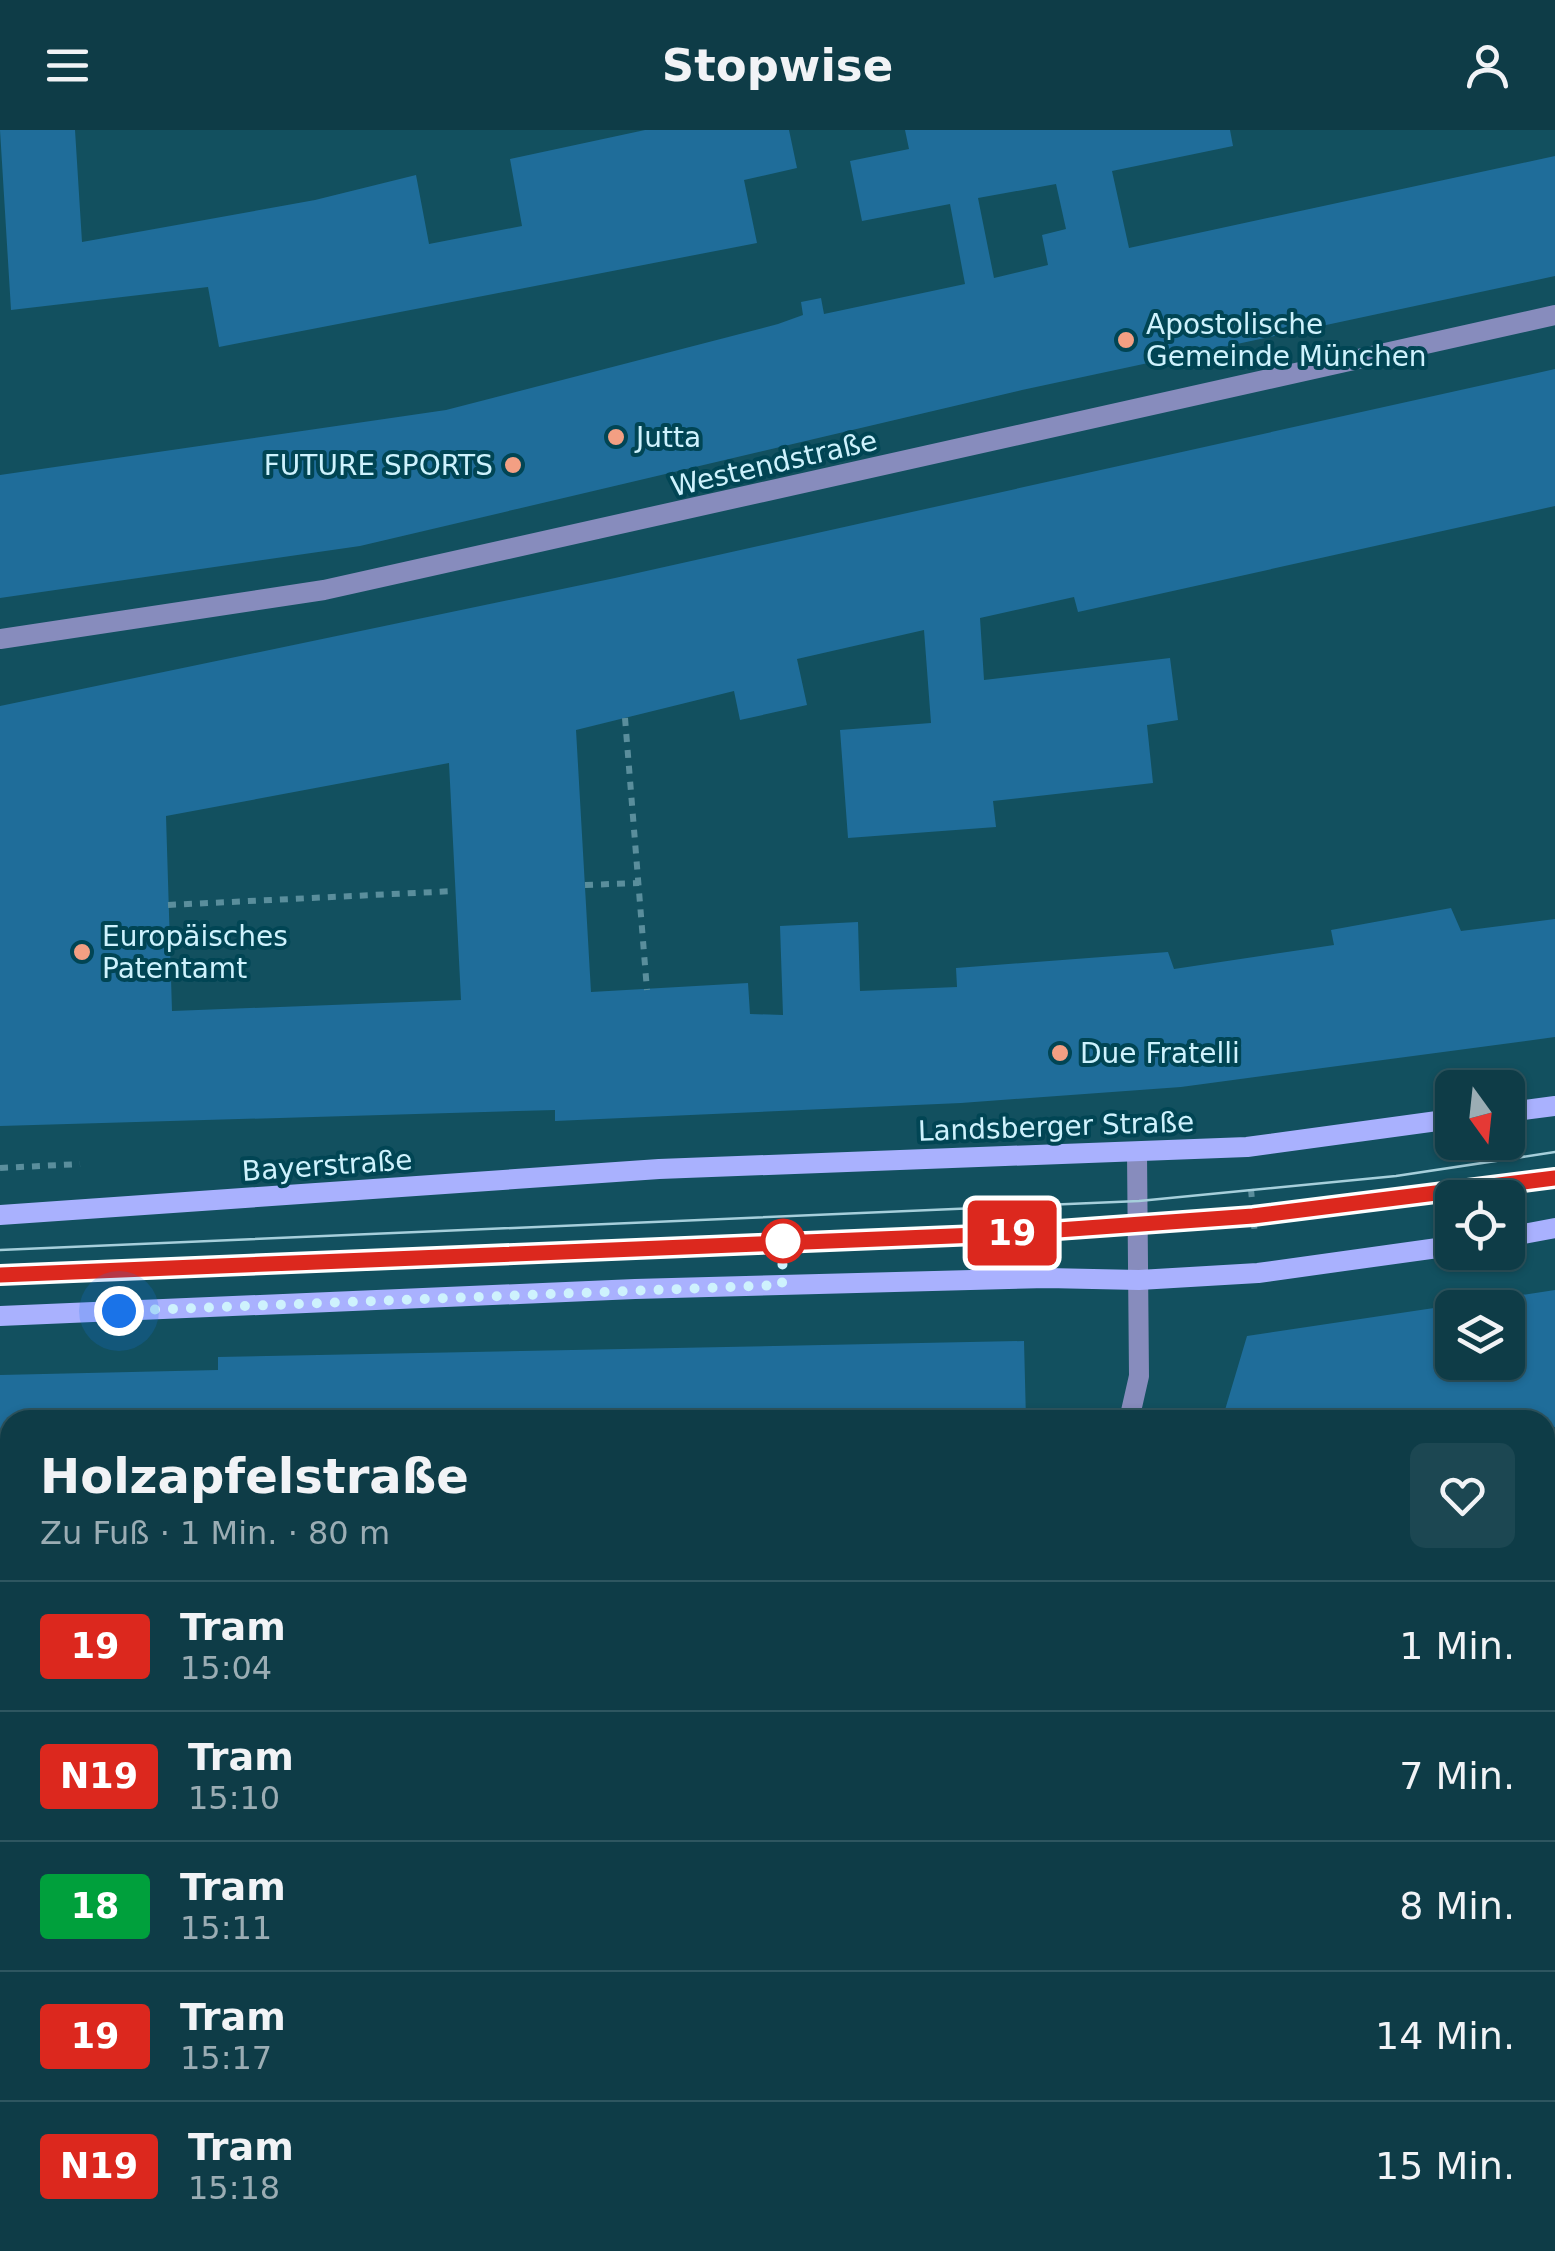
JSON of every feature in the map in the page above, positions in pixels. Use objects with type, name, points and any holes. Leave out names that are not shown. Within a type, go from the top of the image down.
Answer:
[{"type":"main road","points":[[1525,1110],[1555,1106]]},
{"type":"main road","name":"Landsberger Straße","points":[[659,1170],[1248,1146],[1435,1122]]},
{"type":"main road","name":"Bayerstraße","points":[[0,1215],[659,1170]]},
{"type":"main road","points":[[1525,1233],[1555,1228]]},
{"type":"main road","points":[[0,1316],[635,1289],[1047,1278],[1139,1280],[1258,1272],[1435,1248]]},
{"type":"street","name":"Westendstraße","points":[[0,639],[324,590],[1555,315]]},
{"type":"street","points":[[1132,1410],[1140,1376],[1137,1152]]},
{"type":"path","points":[[625,718],[647,990]]},
{"type":"path","points":[[586,885],[639,883]]},
{"type":"path","points":[[168,906],[455,891]]},
{"type":"path","points":[[1248,1146],[1258,1272]]},
{"type":"path","points":[[1042,1153],[1047,1278]]},
{"type":"building","points":[[0,130],[75,130],[82,242],[315,200],[416,175],[429,244],[522,226],[510,159],[645,130],[789,130],[797,168],[744,180],[757,243],[219,347],[208,287],[11,310]]},
{"type":"building","points":[[905,130],[1230,130],[1233,146],[1112,171],[1129,248],[1555,156],[1555,276],[1022,390],[360,546],[0,598],[0,475],[446,410],[778,324],[803,315],[801,302],[821,298],[824,314],[965,284],[950,204],[862,221],[850,161],[909,149]],"holes":[[[1056,184],[1066,229],[1042,235],[1048,265],[994,278],[978,198]]]},
{"type":"building","points":[[1555,369],[1555,506],[1078,612],[1074,597],[980,618],[984,680],[1170,658],[1178,720],[1147,725],[1153,783],[993,801],[996,827],[848,838],[840,730],[931,723],[924,630],[797,659],[807,705],[740,720],[734,691],[576,730],[591,992],[748,983],[750,1014],[783,1015],[780,926],[858,922],[860,991],[957,987],[956,968],[1168,952],[1174,969],[1334,945],[1331,930],[1451,908],[1461,931],[1555,919],[1555,1037],[1181,1087],[961,1103],[555,1121],[555,1110],[0,1126],[0,706],[615,578]],"holes":[[[449,763],[461,1000],[172,1011],[166,816]]]},
{"type":"building","points":[[1555,1290],[1555,1410],[1225,1410],[1247,1336],[1435,1308],[1435,1380],[1525,1380],[1525,1294]]},
{"type":"building","points":[[1024,1341],[1026,1410],[0,1410],[0,1375],[218,1370],[218,1357]]},
{"type":"tram line","points":[[0,1250],[1139,1201],[1396,1176],[1555,1152]]},
{"type":"tram line","points":[[0,1275],[1002,1234],[1253,1216],[1555,1178]]},
{"type":"tram line","name":"19","points":[[0,1275],[1002,1234],[1253,1216],[1555,1178]]},
{"type":"place","name":"Apostolische Gemeinde München","points":[[1126,340]]},
{"type":"place","name":"Jutta","points":[[616,437]]},
{"type":"place","name":"FUTURE SPORTS","points":[[513,465]]},
{"type":"place","name":"Europäisches Patentamt","points":[[82,952]]},
{"type":"place","name":"Due Fratelli","points":[[1060,1053]]},
{"type":"route","points":[[119,1311],[782,1285],[783,1241]]}]
